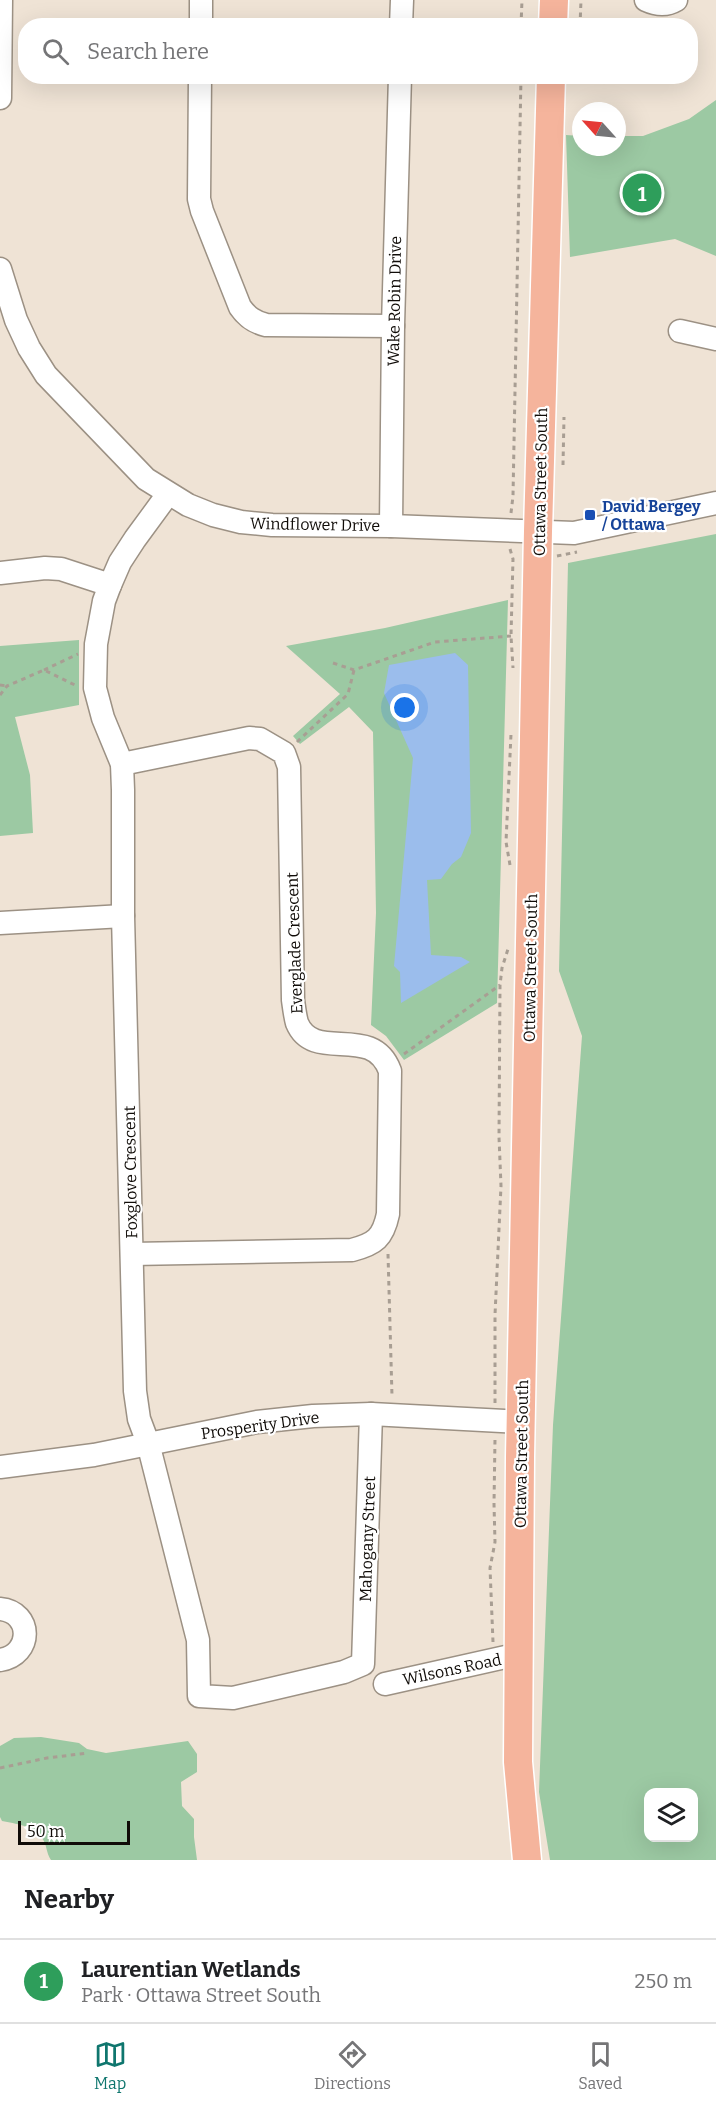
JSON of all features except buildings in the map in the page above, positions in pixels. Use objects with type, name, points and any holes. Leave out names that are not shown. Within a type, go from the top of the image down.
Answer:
[{"type":"main road","points":[[553,18],[554,0]]},
{"type":"main road","name":"Ottawa Street South","points":[[527,1860],[518,1762],[522,1422],[524,634],[538,531],[551,84]]},
{"type":"street","points":[[0,98],[1,0]]},
{"type":"street","points":[[201,0],[201,18]]},
{"type":"street","points":[[401,18],[402,0]]},
{"type":"street","points":[[646,0],[659,4],[669,4],[676,0]]},
{"type":"street","points":[[200,84],[199,199],[240,307],[245,314],[255,322],[266,325],[393,326]]},
{"type":"street","name":"Wake Robin Drive","points":[[391,526],[393,326],[400,84]]},
{"type":"street","name":"Windflower Drive","points":[[0,269],[8,324],[29,348],[46,375],[129,464],[146,479],[168,494],[204,512],[241,522],[272,525],[391,526],[574,533],[716,503]]},
{"type":"street","points":[[680,331],[716,339]]},
{"type":"street","name":"Foxglove Crescent","points":[[168,494],[120,562],[104,601],[96,644],[95,688],[103,718],[122,764],[123,916],[135,1391],[139,1419],[148,1443],[198,1640],[199,1696],[234,1698],[344,1672],[363,1664]]},
{"type":"street","points":[[0,573],[45,568],[61,569],[110,585]]},
{"type":"street","points":[[122,764],[249,738],[260,739],[284,753]]},
{"type":"street","name":"Everglade Crescent","points":[[132,1254],[352,1250],[368,1246],[379,1238],[385,1226],[388,1214],[390,1071],[386,1061],[373,1048],[316,1042],[298,1025],[295,1015],[289,767],[284,753]]},
{"type":"street","points":[[0,923],[123,916]]},
{"type":"street","name":"Prosperity Drive","points":[[0,1467],[94,1455],[257,1422],[313,1416],[370,1414],[522,1422]]},
{"type":"street","name":"Mahogany Street","points":[[363,1664],[370,1414]]},
{"type":"street","points":[[0,1609],[13,1612],[19,1618],[25,1633],[21,1648],[16,1654],[0,1660]]},
{"type":"street","name":"Wilsons Road","points":[[385,1684],[519,1654]]},
{"type":"path","points":[[521,18],[522,0]]},
{"type":"path","points":[[580,18],[581,0]]},
{"type":"path","points":[[511,512],[520,84]]},
{"type":"path","points":[[510,544],[524,634],[513,669]]},
{"type":"path","points":[[333,663],[354,670],[435,642],[524,634]]},
{"type":"path","points":[[0,695],[7,686],[96,644]]},
{"type":"path","points":[[44,670],[77,687]]},
{"type":"path","points":[[284,753],[348,694],[354,670]]},
{"type":"path","points":[[0,685],[7,686]]},
{"type":"path","points":[[512,871],[506,842],[510,744],[513,725]]},
{"type":"path","points":[[495,1403],[495,1315],[501,1186],[500,985],[504,956],[512,941]]},
{"type":"path","points":[[404,1054],[500,985]]},
{"type":"path","points":[[388,1254],[392,1396]]},
{"type":"path","points":[[0,1768],[47,1758],[88,1753]]},
{"type":"green space","points":[[716,100],[716,256],[675,239],[570,257],[566,135],[572,135],[572,156],[626,156],[626,136],[643,136],[689,119]]},
{"type":"green space","points":[[716,534],[716,1860],[550,1860],[539,1792],[553,1425],[582,1036],[559,971],[568,563]]},
{"type":"green space","points":[[508,600],[497,1003],[404,1060],[386,1036],[371,1025],[376,913],[373,732],[349,707],[300,744],[293,736],[340,694],[286,646],[385,628]]},
{"type":"green space","points":[[79,640],[79,705],[15,717],[30,775],[33,833],[0,836],[0,646]]},
{"type":"green space","points":[[41,1737],[79,1743],[87,1749],[106,1753],[188,1741],[197,1754],[197,1772],[181,1782],[182,1806],[194,1819],[197,1860],[51,1860],[44,1840],[34,1830],[2,1821],[0,1817],[0,1746],[14,1738]]},
{"type":"water","points":[[455,653],[468,665],[471,833],[461,857],[452,864],[441,879],[427,880],[431,955],[461,957],[470,962],[401,1003],[400,972],[394,966],[413,758],[384,693],[389,665]]},
{"type":"place","name":"Laurentian Wetlands","points":[[642,193]]},
{"type":"place","name":"David Bergey / Ottawa","points":[[590,515]]}]
